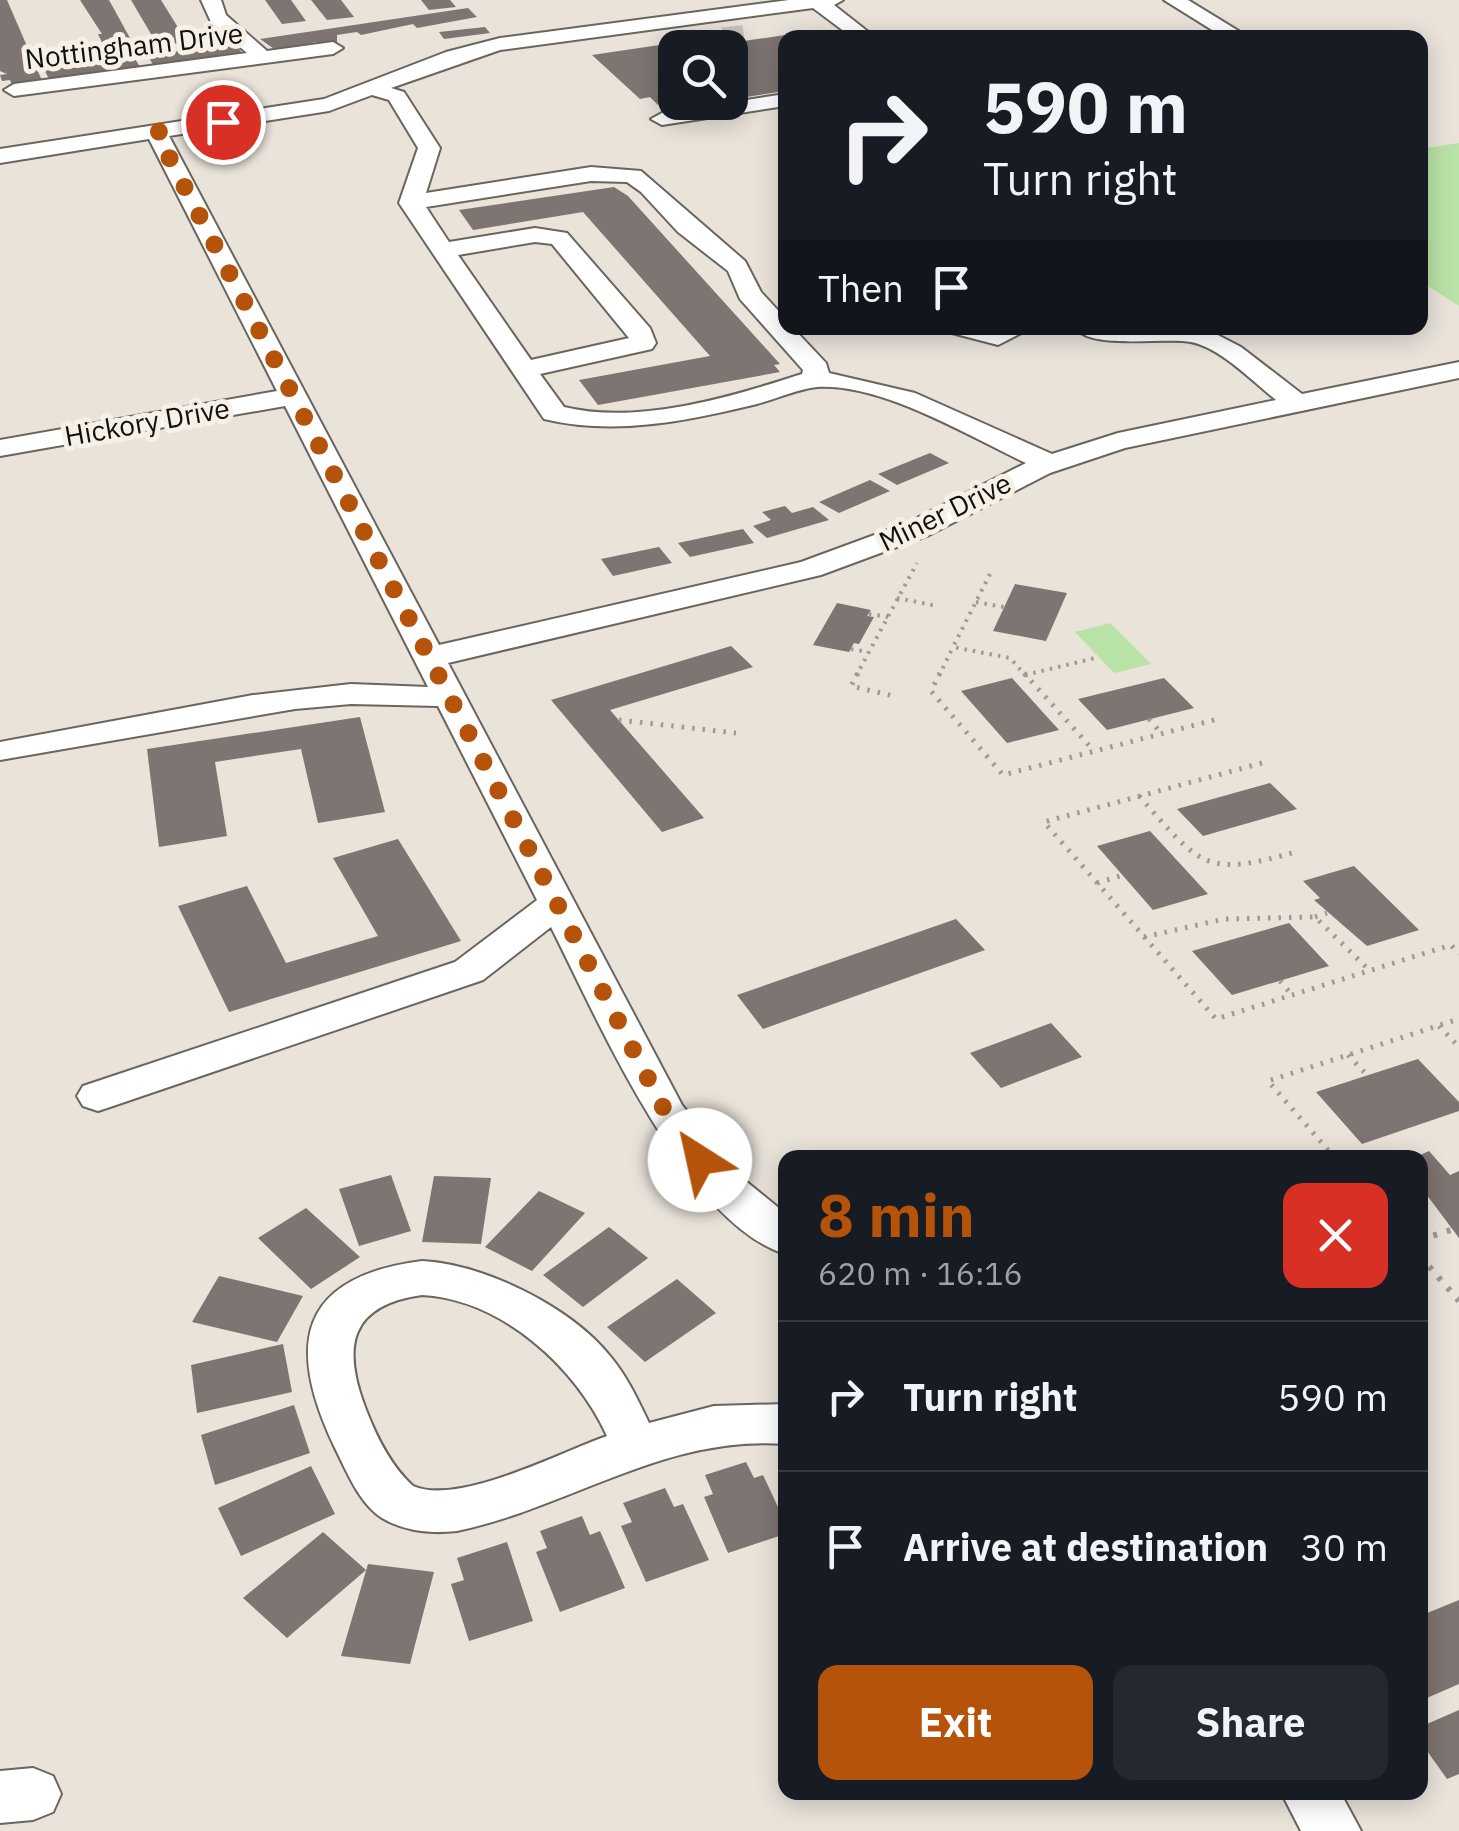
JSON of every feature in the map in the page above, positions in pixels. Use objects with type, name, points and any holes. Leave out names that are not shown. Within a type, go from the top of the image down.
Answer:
[{"type":"street","name":"Nottingham Drive","points":[[211,0],[212,12],[251,41],[262,58]]},
{"type":"street","points":[[638,0],[672,30]]},
{"type":"street","points":[[1174,0],[1226,30]]},
{"type":"street","points":[[0,156],[328,105],[488,46],[825,1],[856,30]]},
{"type":"street","points":[[806,27],[845,22]]},
{"type":"street","name":"Nottingham Drive","points":[[14,90],[333,48]]},
{"type":"street","points":[[372,88],[397,96],[429,148],[411,203]]},
{"type":"street","points":[[748,105],[775,101]]},
{"type":"street","points":[[156,132],[666,1113],[722,1186],[778,1231]]},
{"type":"street","points":[[411,203],[603,173],[636,177],[681,224],[726,254],[748,283],[749,294],[778,326]]},
{"type":"street","points":[[411,203],[554,413],[593,422],[621,421],[814,379],[860,381],[888,389],[1049,463]]},
{"type":"street","points":[[444,250],[535,235],[558,238],[641,333],[644,343],[525,369]]},
{"type":"street","points":[[786,335],[817,369],[814,379]]},
{"type":"street","points":[[1198,335],[1232,353],[1295,402]]},
{"type":"street","name":"Miner Drive","points":[[431,657],[810,569],[918,530],[1049,463],[1118,441],[1459,370]]},
{"type":"street","name":"Hickory Drive","points":[[0,448],[294,396]]},
{"type":"street","points":[[5,751],[129,723],[334,695],[414,700],[450,694]]},
{"type":"street","points":[[98,1096],[469,971],[559,902]]},
{"type":"street","points":[[637,1448],[591,1366],[523,1313],[478,1286],[446,1277],[395,1282],[365,1294],[344,1311],[332,1334],[328,1360],[366,1468],[379,1488],[400,1504],[451,1512],[637,1448],[734,1420],[778,1423]]},
{"type":"street","points":[[1313,1800],[1333,1831]]},
{"type":"path","points":[[898,697],[851,686],[916,563]]},
{"type":"path","points":[[990,574],[931,691],[1003,775],[1218,719]]},
{"type":"path","points":[[898,598],[937,606]]},
{"type":"path","points":[[976,602],[1004,607]]},
{"type":"path","points":[[868,614],[888,617]]},
{"type":"path","points":[[954,647],[1010,658],[1094,751]]},
{"type":"path","points":[[851,649],[869,652]]},
{"type":"path","points":[[1025,675],[1099,657]]},
{"type":"path","points":[[1149,719],[1162,734]]},
{"type":"path","points":[[619,720],[736,732]]},
{"type":"path","points":[[1262,763],[1044,822],[1216,1020],[1451,946],[1459,954]]},
{"type":"path","points":[[1139,796],[1206,864],[1236,870],[1299,851]]},
{"type":"path","points":[[1097,882],[1123,875]]},
{"type":"path","points":[[1144,937],[1224,919],[1316,917],[1328,913]]},
{"type":"path","points":[[1316,917],[1370,971]]},
{"type":"path","points":[[1280,981],[1292,995]]},
{"type":"path","points":[[1328,1150],[1268,1081],[1459,1020]]},
{"type":"path","points":[[1439,1026],[1459,1047]]},
{"type":"path","points":[[1348,1055],[1368,1076]]},
{"type":"path","points":[[1428,1237],[1451,1230]]},
{"type":"path","points":[[1428,1265],[1459,1301]]},
{"type":"green space","points":[[1459,143],[1459,306],[1428,286],[1428,148]]},
{"type":"green space","points":[[1110,623],[1151,664],[1114,673],[1075,632]]},
{"type":"building","points":[[0,0],[7,0],[43,83],[13,87],[10,80],[2,81],[0,75],[7,74],[0,71]]},
{"type":"building","points":[[80,0],[109,0],[136,49],[107,53],[98,34],[102,34]]},
{"type":"building","points":[[131,0],[161,0],[187,42],[158,46]]},
{"type":"building","points":[[265,0],[291,0],[306,21],[282,24]]},
{"type":"building","points":[[311,0],[341,0],[354,17],[327,20]]},
{"type":"building","points":[[421,0],[450,0],[456,7],[429,10]]},
{"type":"building","points":[[468,8],[477,17],[417,28],[413,24],[361,35],[337,35],[337,43],[320,46],[316,42],[277,51],[260,39]]},
{"type":"building","points":[[485,27],[490,33],[444,39],[439,32]]},
{"type":"building","points":[[778,36],[778,92],[748,97],[748,40]]},
{"type":"building","points":[[236,44],[242,53],[177,66],[153,65],[148,55]]},
{"type":"building","points":[[658,45],[658,105],[650,97],[640,99],[592,55]]},
{"type":"building","points":[[134,57],[140,67],[118,69],[120,73],[88,73],[90,77],[49,79],[44,69]]},
{"type":"building","points":[[614,187],[628,196],[780,364],[774,365],[780,372],[598,405],[579,380],[710,356],[583,212],[473,230],[459,210]]},
{"type":"building","points":[[930,453],[949,463],[897,485],[878,474]]},
{"type":"building","points":[[870,480],[890,491],[839,513],[819,502]]},
{"type":"building","points":[[785,506],[792,513],[813,507],[829,520],[767,538],[753,526],[771,520],[762,512]]},
{"type":"building","points":[[743,529],[754,543],[690,557],[678,543]]},
{"type":"building","points":[[659,547],[672,563],[613,576],[601,559]]},
{"type":"building","points":[[1015,584],[1067,593],[1046,641],[993,631]]},
{"type":"building","points":[[837,603],[871,610],[867,616],[874,617],[859,644],[854,643],[849,652],[813,645]]},
{"type":"building","points":[[731,646],[753,667],[610,710],[704,818],[662,832],[551,700]]},
{"type":"building","points":[[1012,678],[1059,730],[1007,743],[961,691]]},
{"type":"building","points":[[1164,678],[1194,708],[1107,730],[1078,699]]},
{"type":"building","points":[[360,717],[385,812],[318,823],[301,749],[215,762],[227,836],[159,847],[147,749]]},
{"type":"building","points":[[1270,783],[1297,809],[1203,836],[1177,809]]},
{"type":"building","points":[[1150,831],[1208,894],[1153,910],[1097,846]]},
{"type":"building","points":[[398,839],[461,941],[229,1012],[178,906],[247,886],[286,963],[378,936],[333,858]]},
{"type":"building","points":[[1354,866],[1419,930],[1367,946],[1314,900],[1320,898],[1303,881]]},
{"type":"building","points":[[956,919],[985,950],[763,1029],[737,995]]},
{"type":"building","points":[[1289,923],[1329,966],[1232,995],[1192,951]]},
{"type":"building","points":[[1051,1023],[1082,1057],[1001,1088],[970,1053]]},
{"type":"building","points":[[1418,1059],[1459,1102],[1459,1111],[1362,1144],[1316,1092]]},
{"type":"building","points":[[1428,1151],[1450,1175],[1459,1171],[1459,1238],[1428,1197]]},
{"type":"building","points":[[391,1175],[411,1231],[359,1246],[339,1189]]},
{"type":"building","points":[[434,1176],[491,1178],[481,1244],[422,1242]]},
{"type":"building","points":[[539,1191],[585,1213],[532,1271],[485,1247]]},
{"type":"building","points":[[306,1208],[360,1257],[311,1289],[258,1238]]},
{"type":"building","points":[[609,1227],[648,1258],[583,1307],[543,1275]]},
{"type":"building","points":[[219,1276],[303,1296],[277,1342],[192,1322]]},
{"type":"building","points":[[677,1279],[716,1313],[645,1362],[607,1327]]},
{"type":"building","points":[[283,1344],[292,1392],[197,1413],[191,1365]]},
{"type":"building","points":[[294,1405],[310,1453],[215,1485],[201,1435]]},
{"type":"building","points":[[746,1462],[754,1478],[763,1475],[778,1507],[778,1536],[728,1553],[704,1497],[713,1494],[705,1475]]},
{"type":"building","points":[[311,1466],[335,1514],[241,1556],[218,1508]]},
{"type":"building","points":[[665,1488],[674,1507],[683,1504],[709,1560],[646,1582],[621,1526],[632,1522],[623,1503]]},
{"type":"building","points":[[582,1516],[590,1535],[600,1531],[625,1588],[560,1612],[536,1552],[547,1548],[540,1531]]},
{"type":"building","points":[[323,1532],[366,1570],[287,1638],[243,1598]]},
{"type":"building","points":[[507,1542],[533,1621],[469,1641],[451,1584],[464,1580],[457,1558]]},
{"type":"building","points":[[368,1564],[434,1572],[410,1664],[341,1656]]},
{"type":"building","points":[[1459,1600],[1459,1684],[1428,1698],[1428,1613]]},
{"type":"building","points":[[1459,1710],[1459,1774],[1447,1779],[1428,1752],[1428,1724]]},
{"type":"route","points":[[223,122],[156,132],[666,1113],[700,1160]]}]
